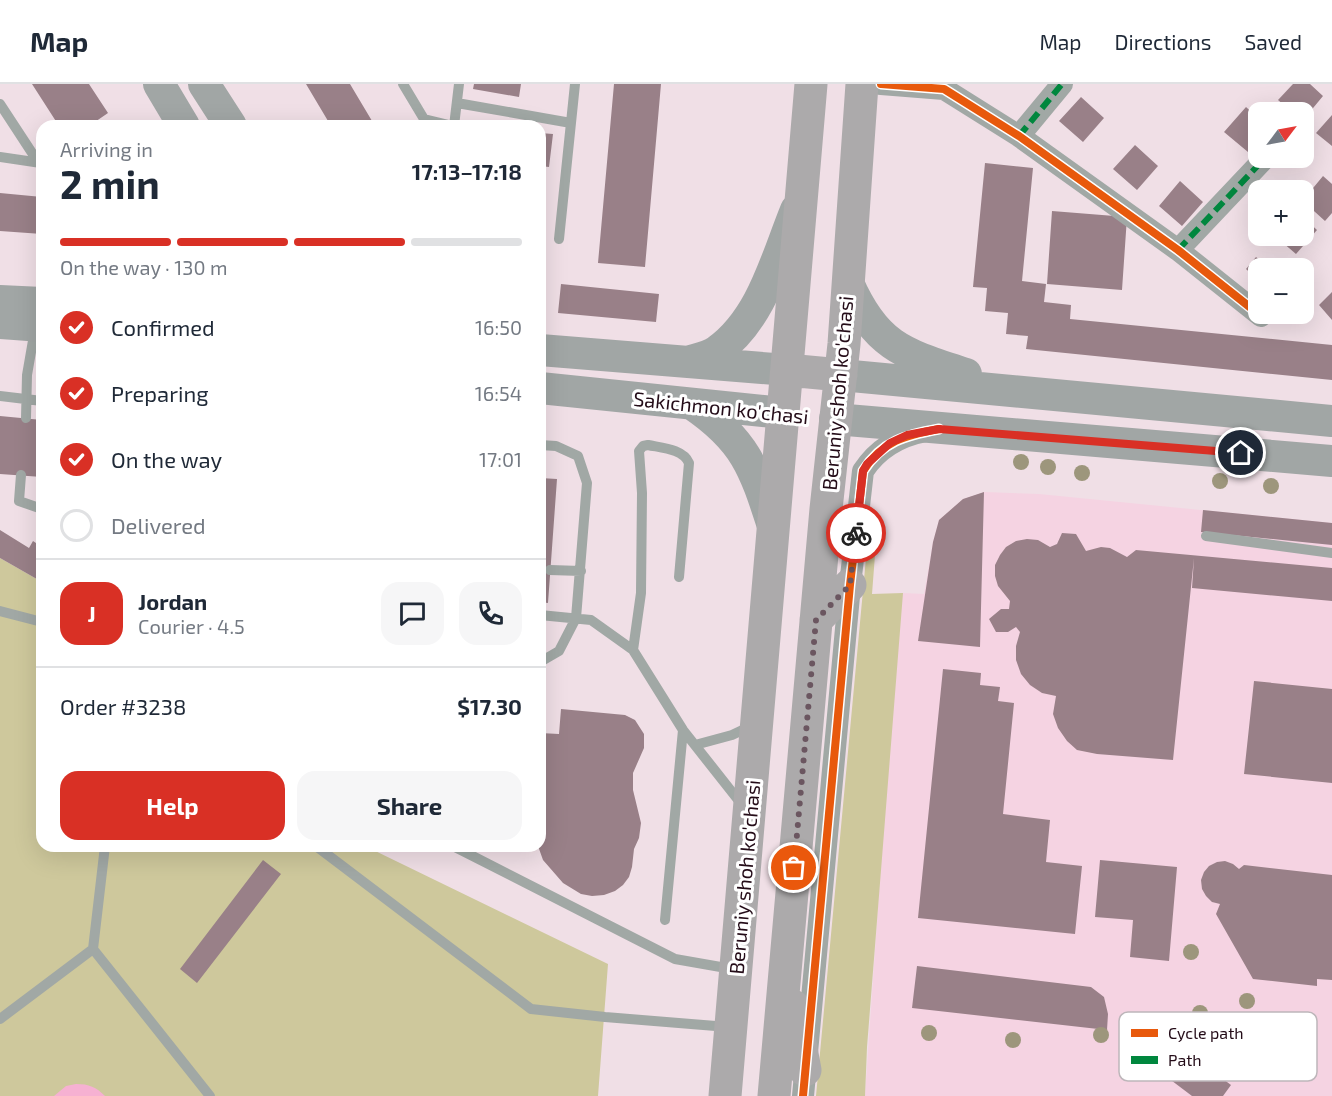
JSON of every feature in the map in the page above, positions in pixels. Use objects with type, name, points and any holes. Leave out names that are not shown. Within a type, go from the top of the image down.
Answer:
[{"type":"main road","points":[[159,84],[180,120]]},
{"type":"main road","points":[[204,84],[227,120]]},
{"type":"main road","name":"Beruniy shoh ko'chasi","points":[[725,1096],[811,84]]},
{"type":"main road","name":"Beruniy shoh ko'chasi","points":[[774,1096],[785,969],[833,603],[835,419],[841,375],[862,84]]},
{"type":"main road","points":[[683,363],[716,352],[752,315],[802,196]]},
{"type":"main road","points":[[848,283],[857,305],[871,326],[896,348],[928,362],[1021,392]]},
{"type":"main road","points":[[0,301],[36,316]]},
{"type":"main road","points":[[0,323],[36,318]]},
{"type":"main road","name":"Sakichmon ko'chasi","points":[[546,351],[787,370],[1332,421]]},
{"type":"main road","name":"Sakichmon ko'chasi","points":[[546,389],[939,429],[1332,460]]},
{"type":"main road","points":[[691,403],[716,420],[736,441],[750,462],[759,482],[773,528]]},
{"type":"main road","points":[[785,969],[804,1083]]},
{"type":"street","points":[[881,84],[944,89],[1019,136],[1178,250],[1248,305]]},
{"type":"street","points":[[1019,136],[1062,84]]},
{"type":"street","points":[[1178,250],[1256,168]]},
{"type":"street","points":[[804,1083],[833,603],[863,471],[873,458],[890,443],[907,435],[939,429]]},
{"type":"lane","points":[[403,84],[424,119],[428,120]]},
{"type":"lane","points":[[455,120],[459,84]]},
{"type":"lane","points":[[559,239],[575,84]]},
{"type":"lane","points":[[457,103],[571,123]]},
{"type":"lane","points":[[0,104],[36,156]]},
{"type":"lane","points":[[0,157],[36,162]]},
{"type":"lane","points":[[26,418],[27,375],[36,336]]},
{"type":"lane","points":[[0,396],[36,401]]},
{"type":"lane","points":[[546,445],[556,446],[578,456],[587,483],[576,618],[559,651],[546,659]]},
{"type":"lane","points":[[633,650],[641,593],[642,493],[639,451],[643,446],[648,445],[680,453],[687,456],[689,462],[679,577]]},
{"type":"lane","points":[[21,475],[19,501],[36,507]]},
{"type":"lane","points":[[1206,536],[1332,553]]},
{"type":"lane","points":[[550,570],[580,571]]},
{"type":"lane","points":[[0,611],[36,620]]},
{"type":"lane","points":[[546,616],[591,620],[633,650],[683,730],[749,813]]},
{"type":"lane","points":[[695,745],[732,735],[757,723]]},
{"type":"lane","points":[[664,920],[683,730]]},
{"type":"lane","points":[[104,852],[93,949],[210,1096]]},
{"type":"lane","points":[[324,852],[531,1009],[731,1027]]},
{"type":"lane","points":[[465,852],[675,959],[736,970]]},
{"type":"lane","points":[[0,1019],[93,949]]},
{"type":"shaded area","points":[[984,492],[1039,494],[1332,523],[1332,1096],[865,1096],[899,602],[903,593],[924,594],[939,520],[963,499]]},
{"type":"shaded area","points":[[870,515],[878,516],[872,594],[903,593],[865,1096],[816,1096]]},
{"type":"shaded area","points":[[0,558],[36,579],[36,852],[377,852],[608,964],[598,1096],[0,1096]]},
{"type":"shaded area","points":[[76,1084],[92,1087],[105,1096],[54,1096],[66,1086]]},
{"type":"building","points":[[32,84],[89,84],[108,113],[98,120],[55,120]]},
{"type":"building","points":[[306,84],[350,84],[371,120],[327,120]]},
{"type":"building","points":[[474,84],[521,84],[519,97],[473,89]]},
{"type":"building","points":[[614,84],[661,84],[645,267],[598,263]]},
{"type":"building","points":[[1293,84],[1310,84],[1323,96],[1314,107],[1314,102],[1280,102],[1278,100]]},
{"type":"building","points":[[1081,97],[1104,118],[1083,142],[1059,121]]},
{"type":"building","points":[[1246,107],[1248,109],[1248,152],[1224,132]]},
{"type":"building","points":[[1332,115],[1332,146],[1316,133]]},
{"type":"building","points":[[546,133],[553,134],[549,167],[546,167]]},
{"type":"building","points":[[1135,145],[1158,166],[1137,190],[1113,169]]},
{"type":"building","points":[[985,163],[1033,168],[1022,281],[1046,284],[1044,302],[1071,305],[1070,319],[1332,345],[1332,380],[1026,349],[1028,336],[1006,334],[1008,313],[985,311],[987,288],[973,287]]},
{"type":"building","points":[[1323,176],[1332,184],[1332,213],[1325,221],[1314,211],[1314,187]]},
{"type":"building","points":[[1180,181],[1203,202],[1182,226],[1159,206]]},
{"type":"building","points":[[0,193],[36,196],[36,234],[0,231]]},
{"type":"building","points":[[1052,211],[1127,217],[1122,290],[1047,284]]},
{"type":"building","points":[[1287,246],[1303,246],[1296,254]]},
{"type":"building","points":[[561,284],[659,294],[656,322],[558,313]]},
{"type":"building","points":[[1332,292],[1332,320],[1319,305]]},
{"type":"building","points":[[0,416],[36,419],[36,477],[0,474]]},
{"type":"building","points":[[546,478],[557,479],[548,603],[546,603]]},
{"type":"building","points":[[984,492],[980,647],[918,641],[933,542],[939,520],[963,499]]},
{"type":"building","points":[[1203,510],[1332,523],[1332,545],[1201,532]]},
{"type":"building","points":[[0,530],[29,548],[33,541],[36,543],[36,579],[0,558]]},
{"type":"building","points":[[1062,533],[1076,534],[1086,551],[1101,547],[1110,548],[1127,557],[1136,550],[1332,568],[1332,601],[1192,588],[1194,558],[1173,760],[1097,754],[1077,750],[1058,728],[1053,714],[1056,696],[1042,693],[1030,685],[1021,674],[1016,660],[1016,646],[1020,632],[1016,627],[1008,632],[996,632],[989,619],[1001,609],[1009,609],[1010,601],[998,586],[995,576],[995,565],[1006,547],[1016,541],[1027,539],[1038,540],[1050,547],[1057,544]]},
{"type":"building","points":[[943,669],[981,673],[980,685],[1000,687],[998,701],[1014,703],[1003,814],[1050,820],[1046,862],[1082,866],[1075,934],[918,918]]},
{"type":"building","points":[[1254,681],[1332,689],[1332,783],[1244,774]]},
{"type":"building","points":[[561,709],[625,715],[635,720],[644,734],[644,748],[633,773],[633,790],[641,823],[632,867],[623,885],[604,895],[581,894],[563,883],[543,860],[540,852],[546,852],[546,733],[559,734]]},
{"type":"building","points":[[263,860],[281,874],[197,983],[180,969]]},
{"type":"building","points":[[1100,860],[1177,867],[1169,961],[1130,957],[1133,920],[1095,917]]},
{"type":"building","points":[[1225,861],[1239,869],[1244,865],[1332,875],[1332,980],[1317,979],[1317,986],[1253,979],[1216,914],[1220,904],[1212,902],[1202,889],[1201,880],[1204,872],[1209,866]]},
{"type":"building","points":[[917,966],[1091,987],[1104,997],[1108,1014],[1107,1030],[912,1008]]},
{"type":"building","points":[[1172,1081],[1226,1081],[1231,1085],[1223,1096],[1192,1096]]},
{"type":"marked path","points":[[1019,136],[1062,84]]},
{"type":"marked path","points":[[1178,250],[1256,168]]},
{"type":"cycle path","points":[[881,84],[944,89],[1019,136],[1178,250],[1248,306]]},
{"type":"cycle path","points":[[803,1096],[850,585],[863,471],[878,453],[896,441],[939,429]]},
{"type":"way so far","points":[[794,868],[816,620],[850,585],[856,533]]},
{"type":"route","points":[[856,533],[863,471],[867,464],[890,443],[907,435],[939,429],[1241,453]]}]
